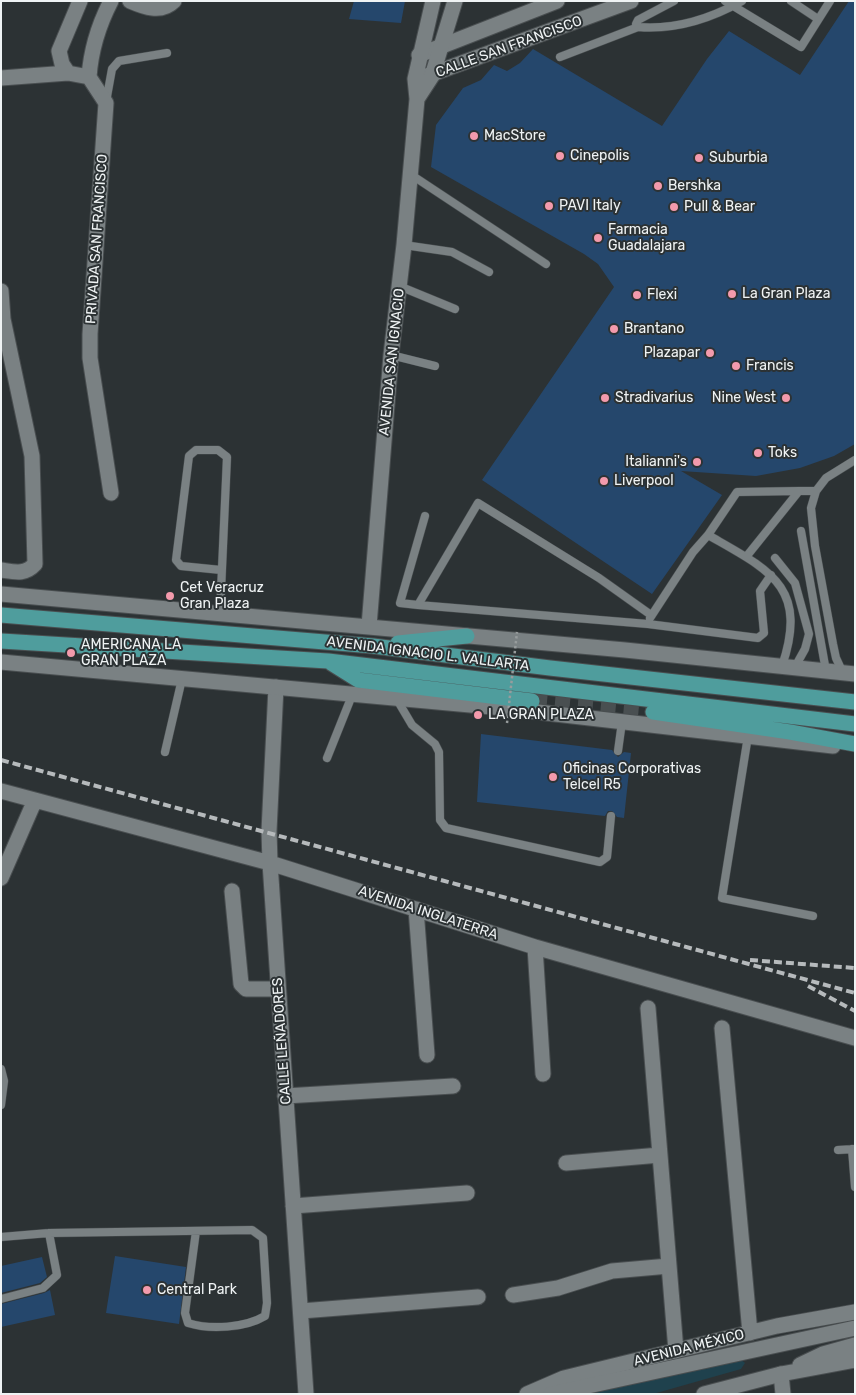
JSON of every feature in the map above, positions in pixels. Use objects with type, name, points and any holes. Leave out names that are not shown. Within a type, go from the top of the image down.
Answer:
[{"type":"main road","name":"AVENIDA IGNACIO L. VALLARTA","points":[[8,616],[373,646],[855,702]]},
{"type":"main road","points":[[373,646],[467,636]]},
{"type":"main road","name":"AVENIDA IGNACIO L. VALLARTA","points":[[1,641],[328,661],[855,724]]},
{"type":"main road","points":[[328,661],[355,687],[532,701]]},
{"type":"main road","points":[[653,712],[790,732],[855,745]]},
{"type":"street","points":[[68,73],[62,64],[60,51],[80,1]]},
{"type":"street","points":[[106,104],[89,77],[91,56],[98,25],[111,1]]},
{"type":"street","points":[[130,1],[148,8],[160,9],[174,1]]},
{"type":"street","name":"AVENIDA SAN IGNACIO","points":[[369,626],[391,356],[404,246],[417,99],[415,79],[433,1]]},
{"type":"street","name":"AVENIDA SAN IGNACIO","points":[[417,99],[432,76],[455,1]]},
{"type":"street","name":"CALLE SAN FRANCISCO","points":[[419,55],[440,49],[557,1]]},
{"type":"street","name":"CALLE SAN FRANCISCO","points":[[415,79],[432,76],[631,1]]},
{"type":"street","points":[[1,78],[68,73],[89,77]]},
{"type":"street","name":"PRIVADA SAN FRANCISCO","points":[[106,104],[90,334],[90,358],[111,493]]},
{"type":"street","points":[[1,291],[2,319],[32,456],[35,564],[29,571],[20,573],[1,570]]},
{"type":"street","name":"AVENIDA IGNACIO L. VALLARTA","points":[[1,594],[369,626],[849,673]]},
{"type":"street","points":[[1,662],[276,688],[355,687],[396,698],[825,745],[855,745]]},
{"type":"street","name":"CALLE LEÑADORES","points":[[276,688],[269,831],[270,863],[306,1394]]},
{"type":"street","name":"AVENIDA INGLATERRA","points":[[1,791],[270,863],[535,947],[855,1038]]},
{"type":"street","points":[[1,878],[36,800]]},
{"type":"street","points":[[232,891],[240,984],[246,989],[278,989]]},
{"type":"street","points":[[416,909],[427,1055]]},
{"type":"street","points":[[535,947],[543,1074]]},
{"type":"street","points":[[648,1008],[676,1351]]},
{"type":"street","points":[[722,1028],[750,1333]]},
{"type":"street","points":[[285,1096],[452,1086]]},
{"type":"street","points":[[566,1163],[660,1155]]},
{"type":"street","points":[[294,1206],[467,1193]]},
{"type":"street","points":[[513,1295],[558,1288],[612,1271],[669,1266]]},
{"type":"street","points":[[301,1311],[478,1297]]},
{"type":"street","name":"AVENIDA MÉXICO","points":[[527,1394],[564,1378],[750,1333],[855,1312]]},
{"type":"street","name":"AVENIDA MÉXICO","points":[[551,1394],[855,1328]]},
{"type":"street","points":[[781,1374],[823,1354],[855,1345]]},
{"type":"street","points":[[704,1394],[781,1374],[855,1360]]},
{"type":"street","points":[[781,1374],[783,1394]]},
{"type":"lane","points":[[638,27],[636,24],[638,20],[674,1]]},
{"type":"lane","points":[[725,1],[800,47],[830,1]]},
{"type":"lane","points":[[560,57],[638,27],[654,28],[690,23],[742,1]]},
{"type":"lane","points":[[791,1],[818,19]]},
{"type":"lane","points":[[106,104],[112,68],[119,61],[167,53]]},
{"type":"lane","points":[[410,174],[546,264]]},
{"type":"lane","points":[[404,246],[452,252],[489,272]]},
{"type":"lane","points":[[399,286],[455,309]]},
{"type":"lane","points":[[391,356],[435,366]]},
{"type":"lane","points":[[220,613],[227,458],[218,450],[196,450],[189,456],[176,560],[181,566],[221,570]]},
{"type":"lane","points":[[849,673],[836,658],[815,546],[811,508],[816,491],[826,478],[855,460]]},
{"type":"lane","points":[[746,557],[799,490]]},
{"type":"lane","points":[[648,624],[651,615],[666,596],[693,552],[708,535],[737,492],[816,491]]},
{"type":"lane","points":[[418,605],[478,502],[599,578],[651,615]]},
{"type":"lane","points":[[425,516],[400,603],[648,624],[758,638],[764,633],[760,591],[771,575]]},
{"type":"lane","points":[[801,531],[826,671]]},
{"type":"lane","points":[[708,535],[746,557],[780,583],[788,600],[789,609],[788,666]]},
{"type":"lane","points":[[774,558],[795,583],[809,634],[806,649],[788,666]]},
{"type":"lane","points":[[327,758],[363,665]]},
{"type":"lane","points":[[165,752],[182,679]]},
{"type":"lane","points":[[396,698],[412,725],[435,744],[440,752],[440,820],[446,828],[600,862],[607,857],[611,816]]},
{"type":"lane","points":[[618,751],[622,722]]},
{"type":"lane","points":[[748,736],[722,898],[814,916]]},
{"type":"lane","points":[[1,1069],[4,1081],[1,1106]]},
{"type":"lane","points":[[838,1150],[853,1149],[855,1186]]},
{"type":"lane","points":[[1,1237],[49,1233],[252,1230],[262,1238],[267,1303],[265,1316],[253,1323],[200,1326],[188,1322],[185,1313],[196,1231]]},
{"type":"lane","points":[[1,1299],[43,1288],[57,1275],[49,1233]]},
{"type":"path","points":[[507,723],[517,632]]},
{"type":"shaded area","points":[[738,1357],[745,1363],[741,1369],[653,1394],[567,1394]]},
{"type":"building","points":[[354,1],[405,1],[401,23],[349,19]]},
{"type":"building","name":"La Gran Plaza","points":[[849,1],[855,1],[855,444],[834,456],[800,468],[756,476],[681,471],[722,495],[652,594],[482,480],[614,287],[598,264],[584,254],[431,167],[436,125],[463,88],[481,80],[494,65],[507,71],[520,63],[533,49],[662,126],[707,59],[729,31],[800,75]]},
{"type":"building","name":"Oficinas Corporativas Telcel R5","points":[[481,734],[612,750],[618,757],[624,752],[631,753],[624,818],[617,817],[612,811],[608,811],[605,816],[477,802]]},
{"type":"building","name":"Central Park","points":[[115,1256],[186,1267],[179,1324],[106,1313]]},
{"type":"building","points":[[42,1257],[47,1277],[40,1283],[1,1293],[1,1266]]},
{"type":"building","points":[[50,1290],[55,1315],[1,1327],[1,1304]]},
{"type":"tunnel","points":[[532,701],[653,712]]},
{"type":"railway","points":[[1,760],[855,993]]},
{"type":"railway","points":[[750,960],[855,968]]},
{"type":"railway","points":[[808,986],[855,1011]]},
{"type":"place","name":"MacStore","points":[[474,136]]},
{"type":"place","name":"Cinepolis","points":[[560,156]]},
{"type":"place","name":"Suburbia","points":[[699,158]]},
{"type":"place","name":"Bershka","points":[[658,186]]},
{"type":"place","name":"PAVI Italy","points":[[549,206]]},
{"type":"place","name":"Pull & Bear","points":[[674,207]]},
{"type":"place","name":"Farmacia Guadalajara","points":[[598,238]]},
{"type":"place","name":"La Gran Plaza","points":[[732,294]]},
{"type":"place","name":"Flexi","points":[[637,295]]},
{"type":"place","name":"Brantano","points":[[614,329]]},
{"type":"place","name":"Plazapar","points":[[710,353]]},
{"type":"place","name":"Francis","points":[[736,366]]},
{"type":"place","name":"Stradivarius","points":[[605,398]]},
{"type":"place","name":"Nine West","points":[[786,398]]},
{"type":"place","name":"Toks","points":[[758,453]]},
{"type":"place","name":"Italianni's","points":[[697,462]]},
{"type":"place","name":"Liverpool","points":[[604,481]]},
{"type":"place","name":"Cet Veracruz Gran Plaza","points":[[170,596]]},
{"type":"place","name":"AMERICANA LA GRAN PLAZA","points":[[71,653]]},
{"type":"place","name":"LA GRAN PLAZA","points":[[478,715]]},
{"type":"place","name":"Oficinas Corporativas Telcel R5","points":[[553,777]]},
{"type":"place","name":"Central Park","points":[[147,1290]]}]
